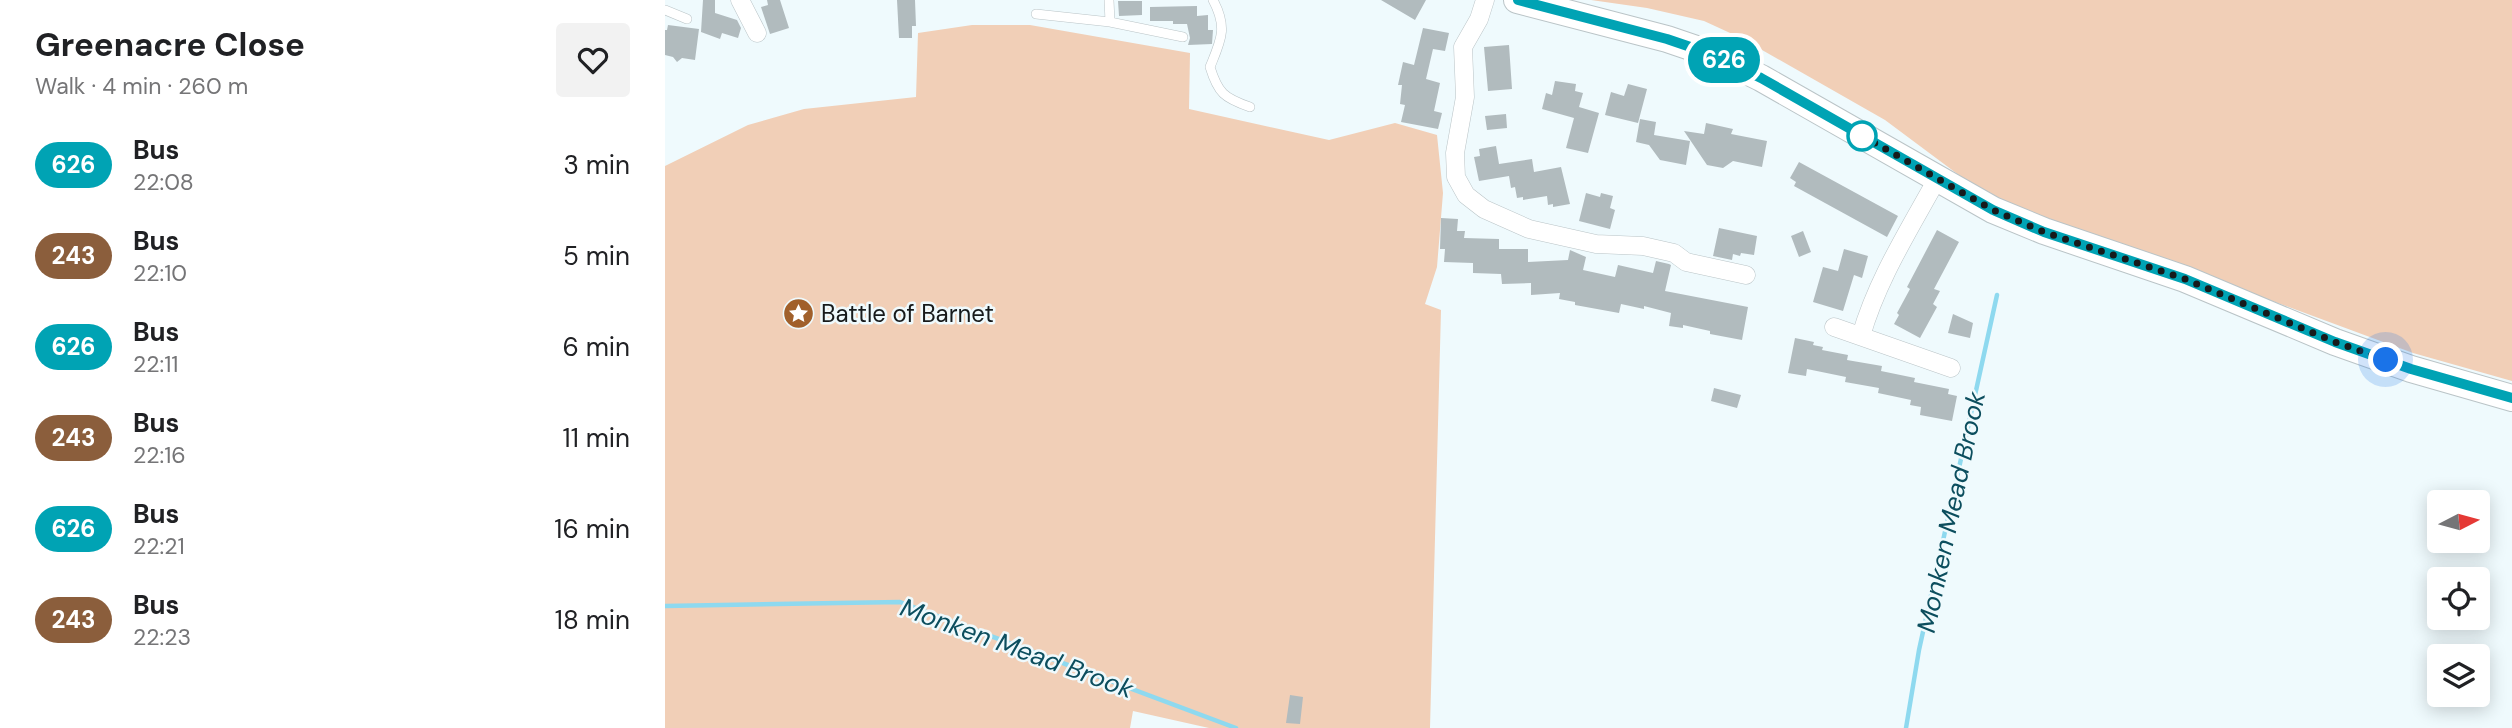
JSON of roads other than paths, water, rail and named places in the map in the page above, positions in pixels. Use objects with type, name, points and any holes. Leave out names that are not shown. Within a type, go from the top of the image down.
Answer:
[{"type":"main road","points":[[1517,0],[1667,39],[1714,55],[1761,78],[1993,210],[2044,232],[2185,279],[2335,342],[2411,369],[2512,398]]},
{"type":"street","points":[[740,0],[757,33]]},
{"type":"street","points":[[1485,0],[1479,19],[1463,47],[1465,97],[1455,153],[1456,177],[1466,195],[1484,209],[1529,229],[1596,244],[1643,246],[1674,253],[1686,262],[1747,275]]},
{"type":"street","points":[[1861,336],[1883,279],[1937,179]]},
{"type":"street","points":[[1834,327],[1951,368]]},
{"type":"lane","points":[[1109,0],[1110,22]]},
{"type":"lane","points":[[1213,0],[1222,17],[1220,43],[1210,67],[1216,87],[1229,99],[1250,107]]},
{"type":"lane","points":[[665,10],[687,19]]},
{"type":"lane","points":[[1036,14],[1110,22],[1183,37]]},
{"type":"waterway","name":"Monken Mead Brook","points":[[1906,728],[1919,650],[1997,295]]},
{"type":"waterway","name":"Monken Mead Brook","points":[[665,606],[900,602],[1236,728]]},
{"type":"place","name":"Battle of Barnet","points":[[798,314]]}]
